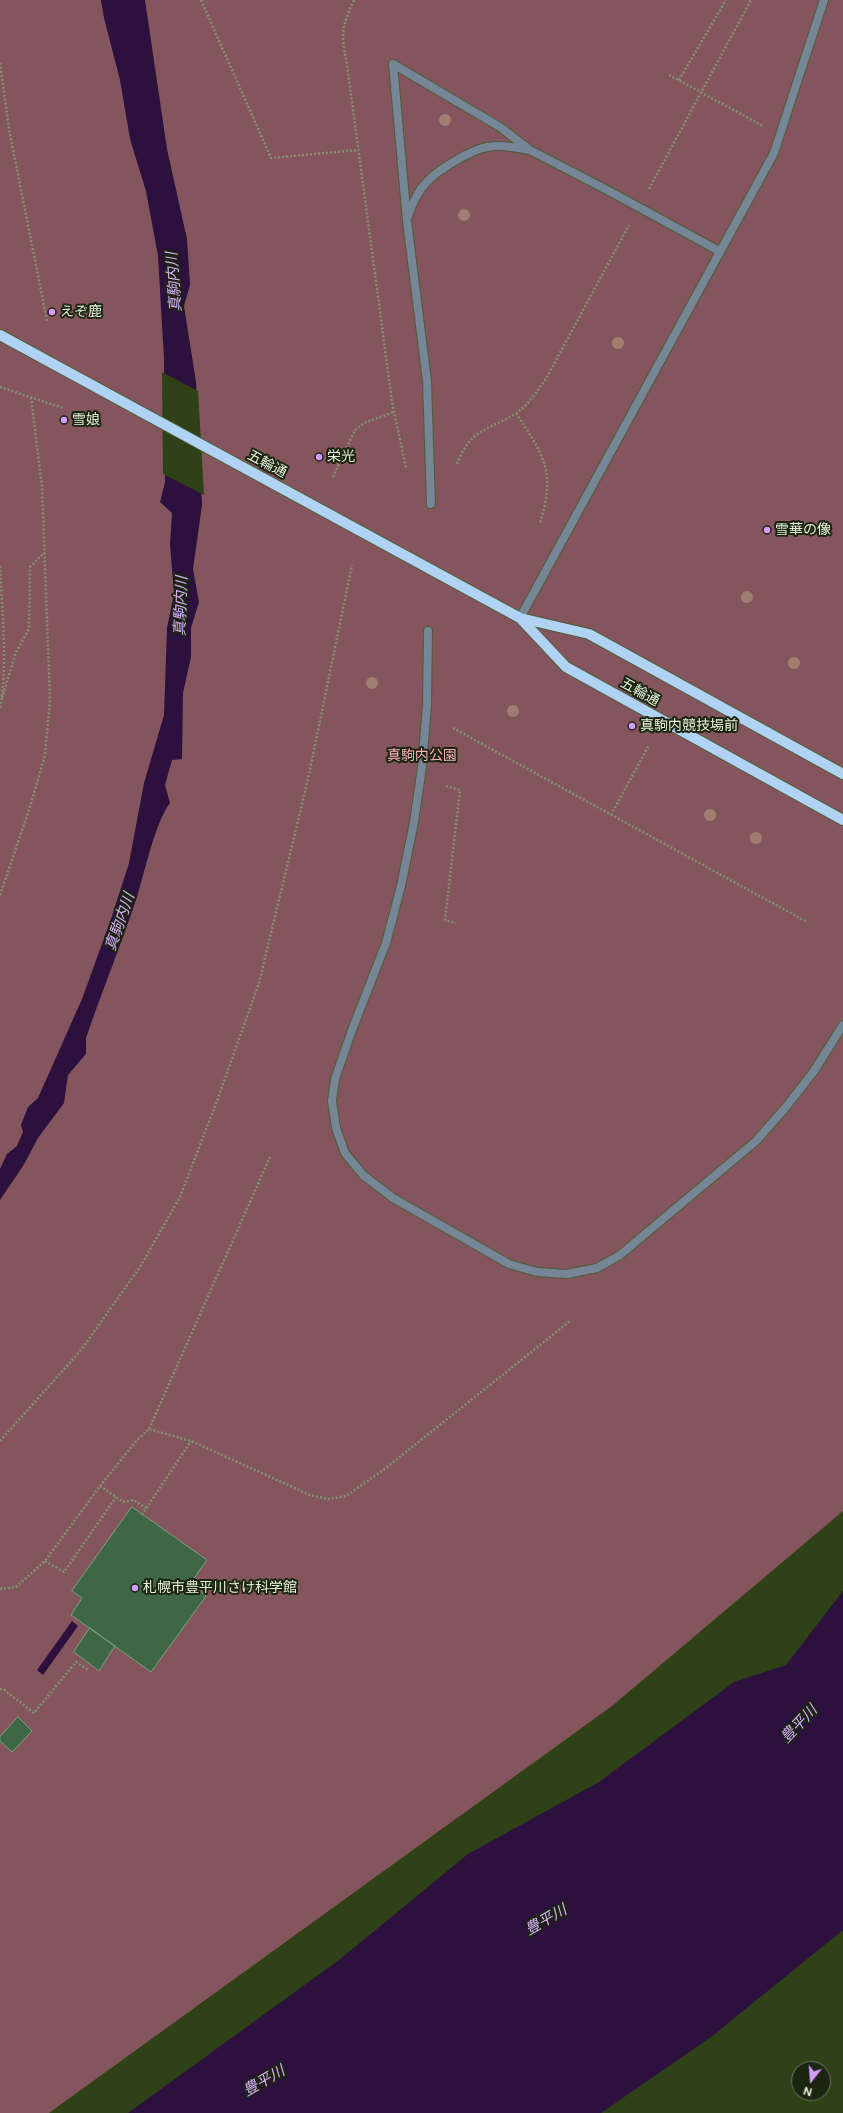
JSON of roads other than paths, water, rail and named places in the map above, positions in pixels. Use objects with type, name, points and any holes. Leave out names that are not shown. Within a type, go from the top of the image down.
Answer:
[{"type":"main road","name":"五輪通","points":[[0,335],[58,368],[520,618],[589,634],[843,774]]},
{"type":"main road","name":"五輪通","points":[[520,618],[566,667],[843,820]]},
{"type":"lane","points":[[520,618],[719,251],[774,153],[824,0]]},
{"type":"lane","points":[[431,504],[426,381],[407,221],[392,64],[500,127],[530,150],[719,251]]},
{"type":"lane","points":[[407,221],[414,200],[424,184],[436,172],[477,149],[497,146],[530,150]]},
{"type":"lane","points":[[428,631],[427,705],[422,767],[414,822],[401,886],[386,942],[335,1079],[332,1101],[336,1128],[345,1153],[363,1175],[392,1198],[509,1264],[537,1272],[567,1274],[597,1268],[620,1255],[756,1141],[786,1107],[814,1071],[843,1025]]},
{"type":"water","name":"真駒内川","points":[[101,0],[145,0],[167,149],[187,239],[190,285],[184,306],[196,382],[202,505],[193,569],[199,602],[191,628],[191,657],[183,693],[182,759],[172,760],[165,785],[170,803],[155,834],[125,933],[86,1038],[86,1054],[68,1075],[64,1103],[38,1138],[23,1166],[0,1200],[0,1169],[7,1154],[17,1146],[23,1132],[21,1125],[28,1107],[38,1098],[82,999],[111,919],[129,863],[144,783],[164,715],[167,628],[174,594],[170,544],[172,513],[160,502],[165,482],[164,359],[158,256],[146,191],[130,139],[120,80],[104,18]]},
{"type":"water","name":"豊平川","points":[[843,1591],[843,1930],[711,2037],[601,2113],[128,2113],[339,1960],[468,1854],[599,1782],[734,1682],[786,1665]]},
{"type":"water","points":[[72,1621],[78,1626],[43,1675],[37,1670]]},
{"type":"place","name":"えぞ鹿","points":[[52,312]]},
{"type":"place","name":"雪娘","points":[[64,420]]},
{"type":"place","name":"栄光","points":[[319,457]]},
{"type":"place","name":"雪華の像","points":[[767,530]]},
{"type":"place","name":"真駒内競技場前","points":[[632,726]]},
{"type":"place","name":"札幌市豊平川さけ科学館","points":[[135,1588]]},
{"type":"park label","name":"真駒内公園","points":[[422,756]]}]
